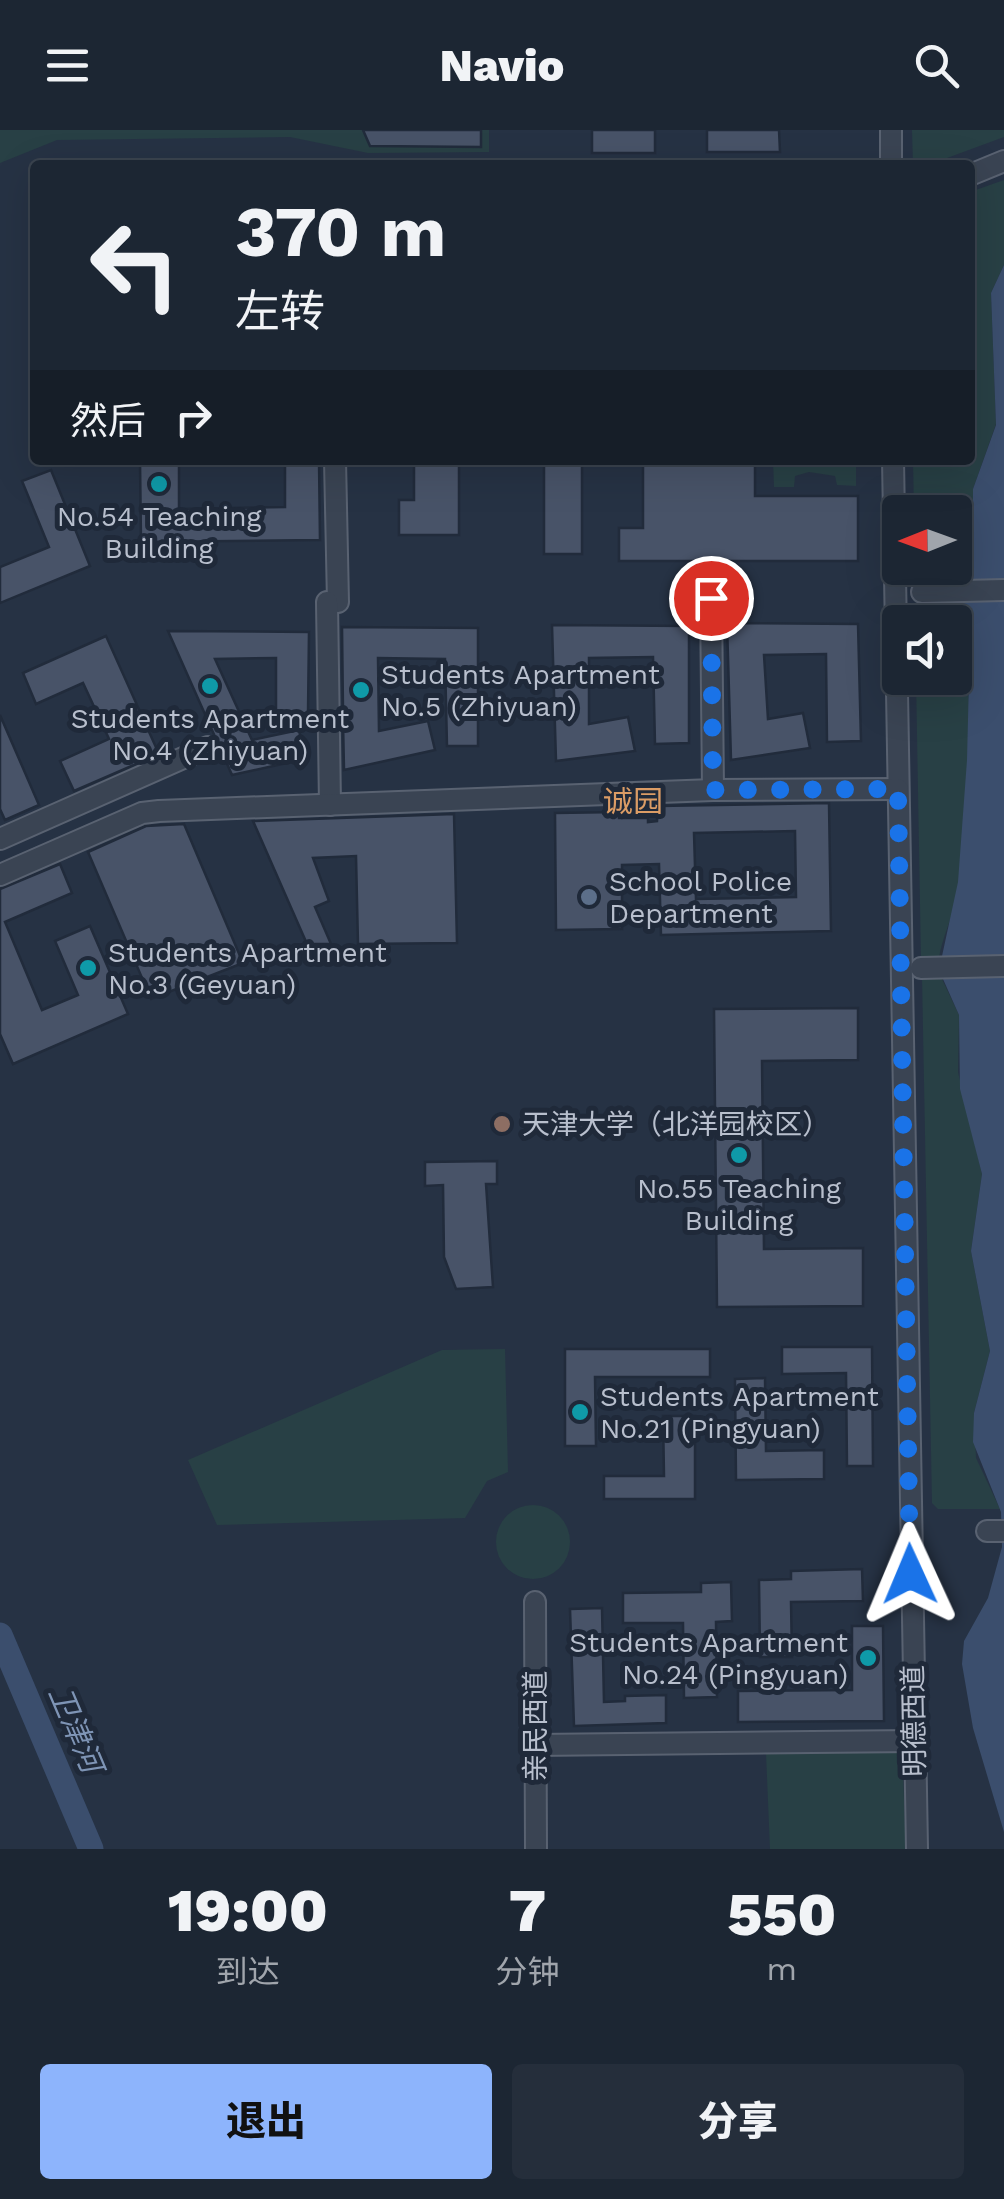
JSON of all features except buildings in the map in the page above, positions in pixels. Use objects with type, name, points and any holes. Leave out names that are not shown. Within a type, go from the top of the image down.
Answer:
[{"type":"street","points":[[891,130],[891,160]]},
{"type":"street","points":[[975,173],[1004,161]]},
{"type":"street","points":[[330,806],[335,465]]},
{"type":"street","name":"明德西道","points":[[893,465],[908,1532],[917,1849]]},
{"type":"street","points":[[922,592],[1004,590]]},
{"type":"street","points":[[711,598],[713,790]]},
{"type":"street","points":[[0,839],[208,747]]},
{"type":"street","points":[[0,875],[142,813],[713,790],[898,789]]},
{"type":"street","points":[[921,968],[1004,966]]},
{"type":"street","name":"亲民西道","points":[[535,1602],[536,1849]]},
{"type":"street","points":[[536,1745],[915,1742]]},
{"type":"green space","points":[[0,130],[489,130],[489,152],[368,153],[290,137],[57,140],[0,163]]},
{"type":"green space","points":[[912,130],[1004,130],[1004,137],[942,160],[913,160]]},
{"type":"green space","points":[[1004,180],[1004,265],[991,293],[996,424],[973,489],[974,527],[972,530],[972,495],[914,495],[913,465],[975,465],[975,190]]},
{"type":"green space","points":[[773,465],[856,465],[856,486],[837,485],[835,476],[809,472],[795,476],[794,487],[774,487]]},
{"type":"green space","points":[[916,695],[968,695],[970,764],[956,898],[939,958],[921,959]]},
{"type":"green space","points":[[922,976],[941,977],[959,1015],[958,1072],[982,1174],[971,1251],[990,1351],[974,1413],[976,1458],[1000,1509],[938,1509],[932,1503]]},
{"type":"green space","points":[[505,1349],[508,1472],[487,1481],[465,1518],[217,1525],[188,1460],[442,1350]]},
{"type":"green space","points":[[533,1505],[559,1516],[570,1542],[559,1568],[533,1579],[507,1568],[496,1542],[507,1516]]},
{"type":"green space","points":[[902,1749],[906,1849],[770,1849],[766,1753]]},
{"type":"water","points":[[1004,265],[1004,1832],[973,1728],[962,1664],[964,1641],[988,1598],[1002,1547],[1001,1512],[973,1442],[974,1413],[990,1351],[971,1251],[982,1174],[960,1089],[959,1015],[939,970],[958,882],[969,695],[972,695],[972,605],[938,605],[936,595],[938,585],[972,585],[973,489],[996,425],[991,293]]},
{"type":"waterway","name":"卫津河","points":[[0,1635],[91,1849]]},
{"type":"place","name":"No.54 Teaching Building","points":[[159,484]]},
{"type":"place","name":"Students Apartment No.4 (Zhiyuan)","points":[[210,686]]},
{"type":"place","name":"Students Apartment No.5 (Zhiyuan)","points":[[361,690]]},
{"type":"place","name":"School Police Department","points":[[589,897]]},
{"type":"place","name":"Students Apartment No.3 (Geyuan)","points":[[88,968]]},
{"type":"place","name":"天津大学（北洋园校区）","points":[[502,1124]]},
{"type":"place","name":"No.55 Teaching Building","points":[[739,1155]]},
{"type":"place","name":"Students Apartment No.21 (Pingyuan)","points":[[580,1412]]},
{"type":"place","name":"Students Apartment No.24 (Pingyuan)","points":[[868,1658]]},
{"type":"district","name":"诚园","points":[[633,801]]},
{"type":"route","points":[[711,598],[713,790],[898,789],[910,1574]]}]
